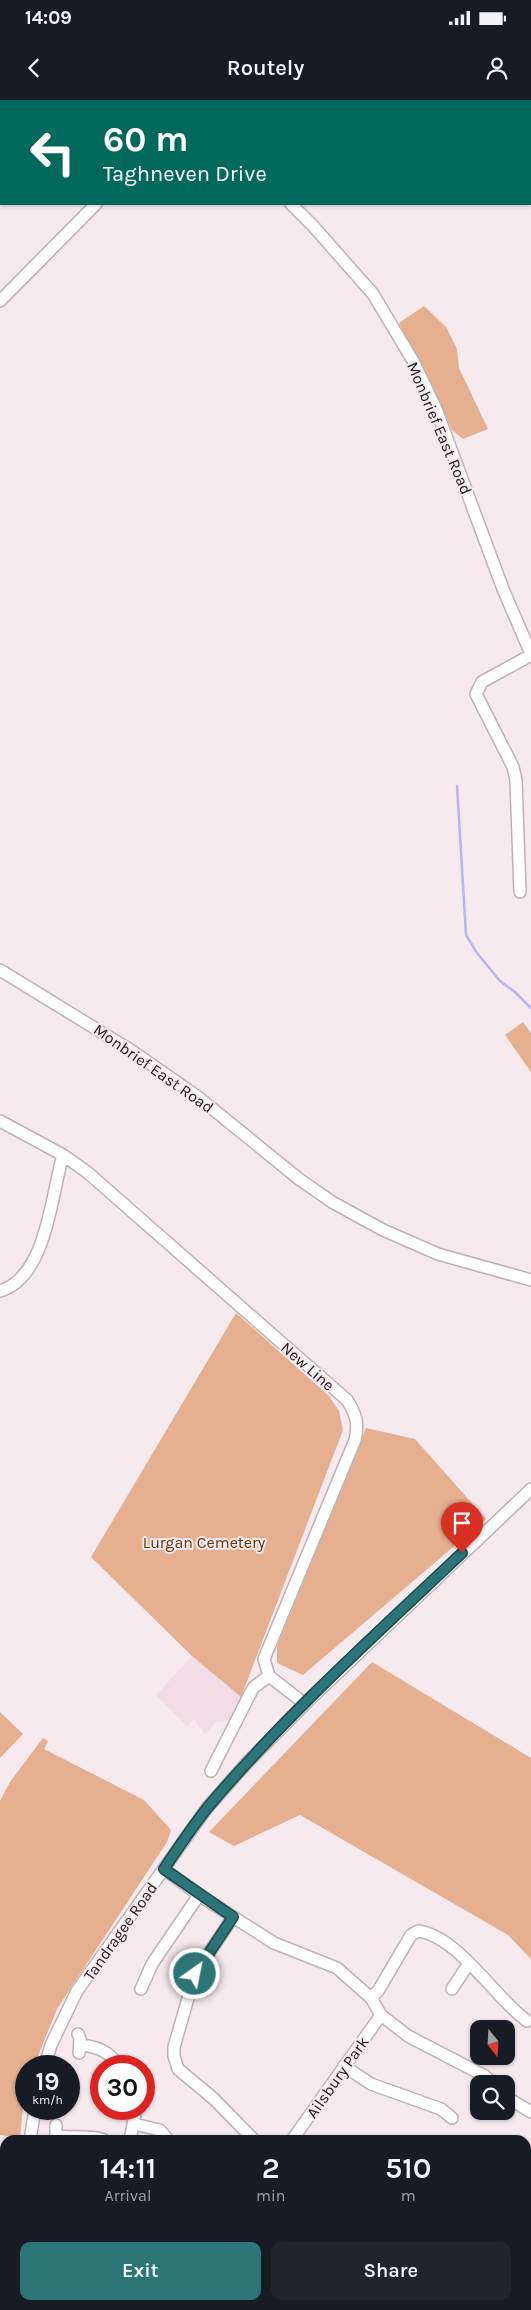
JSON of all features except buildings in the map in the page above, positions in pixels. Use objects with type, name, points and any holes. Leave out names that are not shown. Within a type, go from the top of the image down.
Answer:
[{"type":"street","points":[[0,301],[95,205]]},
{"type":"street","name":"Monbrief East Road","points":[[292,205],[373,294],[413,361],[436,409],[485,542],[531,654]]},
{"type":"street","points":[[520,892],[516,780],[513,767],[476,694],[482,682],[531,654]]},
{"type":"street","name":"Monbrief East Road","points":[[0,970],[80,1017],[198,1097],[312,1189],[383,1230],[438,1254],[531,1280]]},
{"type":"street","name":"New Line","points":[[0,1121],[62,1155],[87,1172],[347,1400],[355,1413],[358,1426],[355,1440],[264,1659],[269,1676]]},
{"type":"street","points":[[0,1291],[12,1285],[22,1276],[43,1242],[54,1183],[62,1155]]},
{"type":"street","name":"Tandragee Road","points":[[48,2055],[51,2045],[77,1991],[207,1808],[245,1765],[305,1704],[531,1489]]},
{"type":"street","points":[[211,1771],[254,1687],[269,1676],[305,1704]]},
{"type":"street","points":[[164,1869],[199,1895],[274,1943],[337,1968],[371,1998],[381,2014],[408,2036],[483,2075]]},
{"type":"street","points":[[139,1983],[199,1895]]},
{"type":"street","points":[[233,1917],[195,1974],[174,2047],[174,2056],[178,2069],[214,2099],[249,2135]]},
{"type":"street","points":[[371,1998],[378,1991],[411,1935],[418,1931],[432,1932],[469,1963],[512,2017],[527,2021]]},
{"type":"street","points":[[452,1989],[469,1963]]},
{"type":"street","name":"Ailsbury Park","points":[[296,2135],[381,2014]]},
{"type":"street","points":[[79,2044],[99,2047],[112,2055]]},
{"type":"street","points":[[344,2066],[371,2084],[441,2109],[452,2118]]},
{"type":"street","points":[[515,2102],[531,2112]]},
{"type":"street","points":[[31,2135],[33,2120]]},
{"type":"street","points":[[131,2135],[135,2120]]},
{"type":"street","points":[[134,2124],[160,2130],[164,2135]]},
{"type":"street","points":[[56,2125],[56,2135]]},
{"type":"shaded area","points":[[192,1656],[241,1697],[230,1720],[216,1722],[205,1734],[194,1720],[187,1726],[156,1695]]},
{"type":"green space","points":[[424,306],[446,327],[457,349],[459,368],[488,429],[463,439],[452,430],[399,323]]},
{"type":"green space","points":[[523,1022],[531,1033],[531,1072],[505,1035]]},
{"type":"green space","name":"Lurgan Cemetery","points":[[236,1313],[329,1396],[339,1411],[343,1430],[241,1697],[192,1656],[91,1557]]},
{"type":"green space","points":[[366,1428],[415,1439],[486,1519],[303,1675],[277,1663],[277,1646]]},
{"type":"green space","points":[[372,1662],[531,1758],[531,1959],[508,1935],[300,1815],[234,1846],[209,1832]]},
{"type":"green space","points":[[0,1712],[23,1734],[0,1758]]},
{"type":"green space","points":[[43,1738],[48,1741],[44,1749],[144,1800],[171,1830],[167,1842],[57,2009],[38,2055],[15,2055],[15,2120],[22,2120],[20,2135],[0,2135],[0,1801],[10,1782]]},
{"type":"waterway","points":[[457,786],[466,935],[477,953],[500,981],[515,992],[531,1008]]},
{"type":"route","points":[[195,1974],[233,1917],[164,1869],[199,1818],[245,1765],[314,1695],[462,1553]]}]
